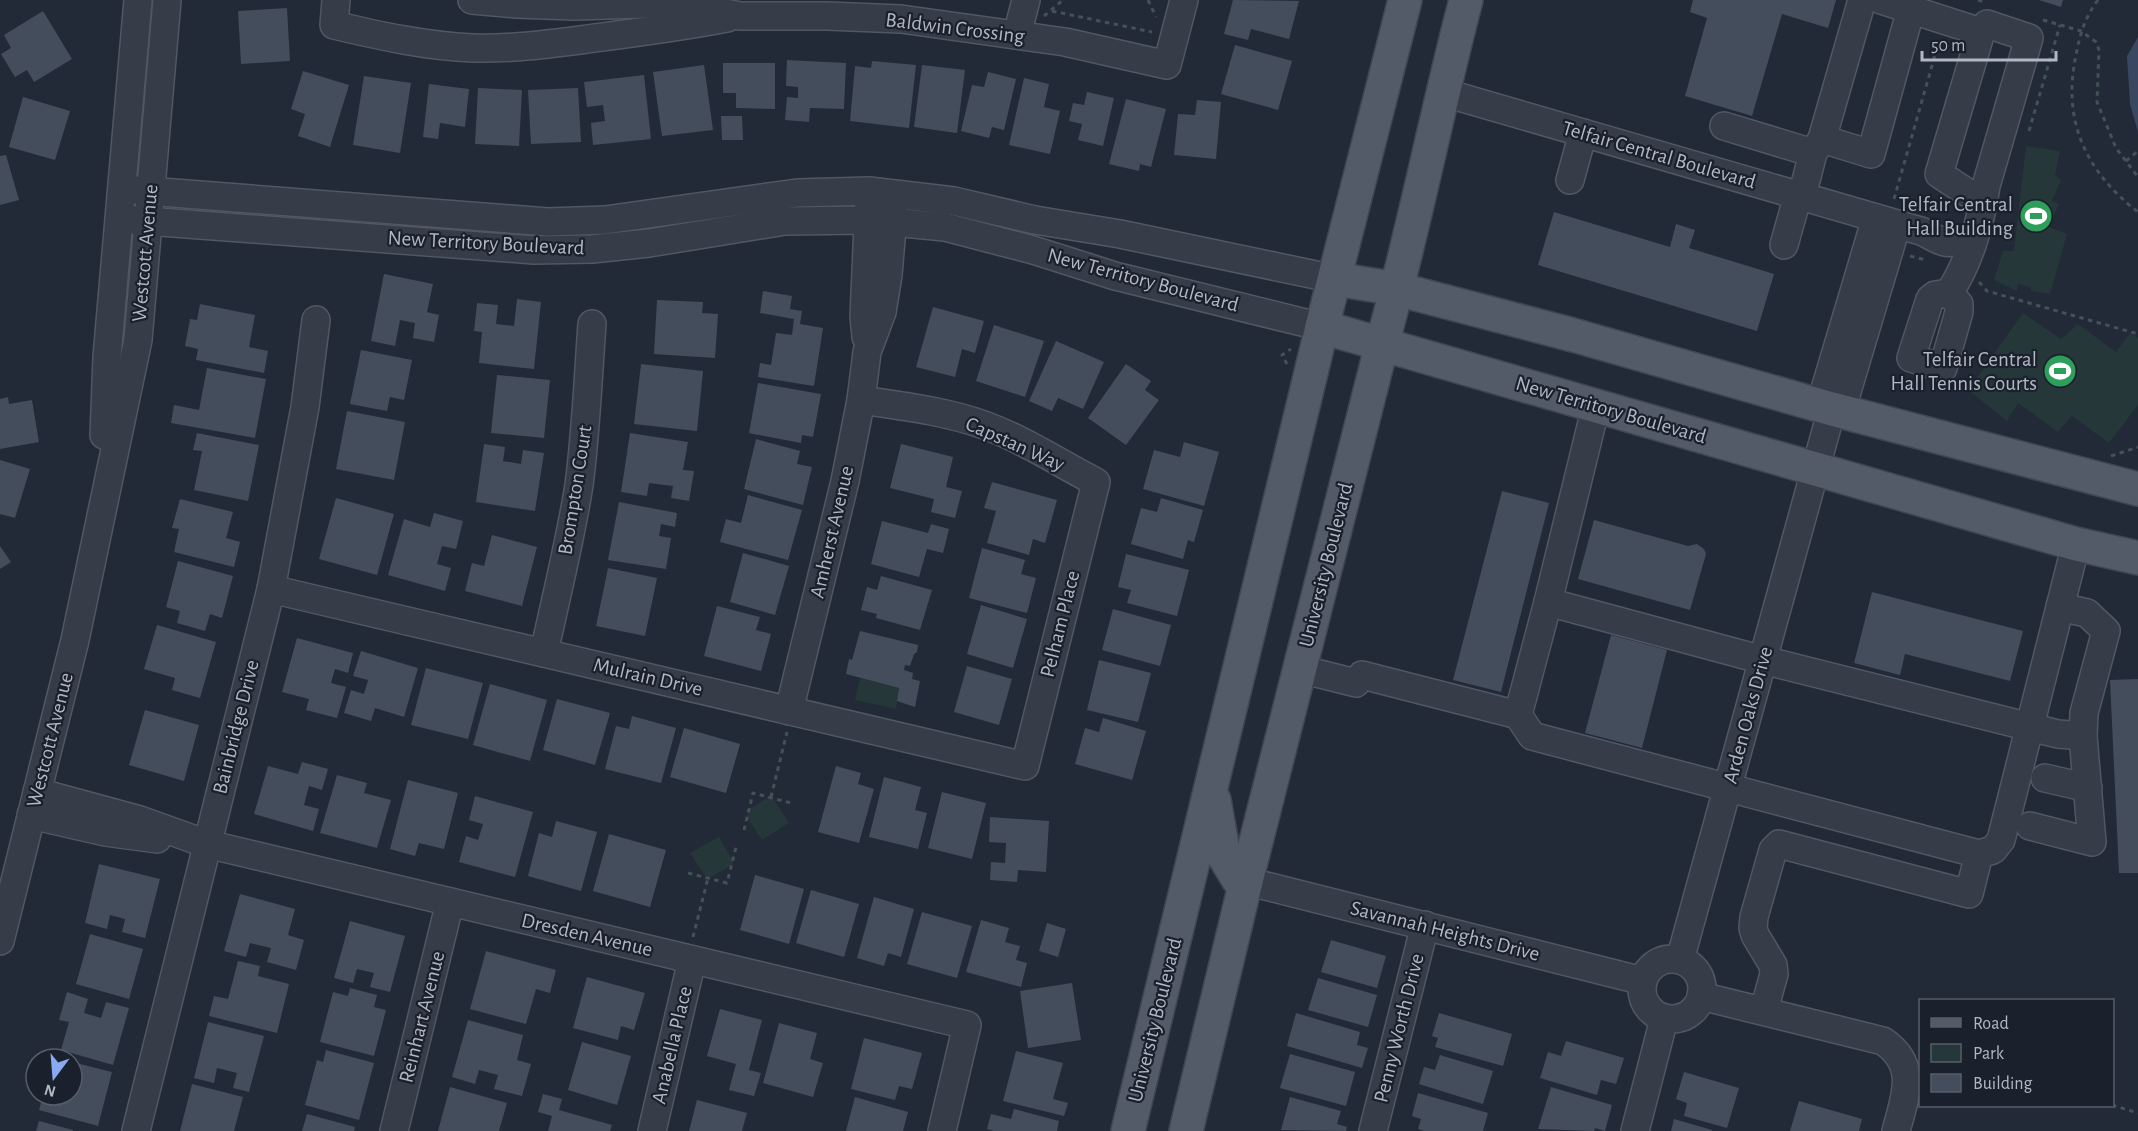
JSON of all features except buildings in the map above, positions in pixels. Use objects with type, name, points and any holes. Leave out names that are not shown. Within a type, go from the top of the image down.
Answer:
[{"type":"main road","name":"University Boulevard","points":[[1128,1131],[1322,327],[1405,0]]},
{"type":"main road","name":"University Boulevard","points":[[1186,1131],[1246,881],[1397,290],[1442,92],[1466,0]]},
{"type":"main road","name":"New Territory Boulevard","points":[[1335,279],[1397,290],[1573,336],[1832,409],[2138,489]]},
{"type":"main road","name":"New Territory Boulevard","points":[[1322,327],[2076,544],[2138,558]]},
{"type":"main road","points":[[1211,787],[1224,856],[1238,879],[1246,881]]},
{"type":"street","name":"Westcott Avenue","points":[[102,502],[107,357],[138,0]]},
{"type":"street","name":"Westcott Avenue","points":[[0,941],[75,640],[102,502],[138,340],[166,0]]},
{"type":"street","name":"Baldwin Crossing","points":[[472,0],[574,6],[676,3],[740,16]]},
{"type":"street","points":[[1017,35],[1026,0]]},
{"type":"street","name":"Baldwin Crossing","points":[[335,12],[389,38],[474,48],[521,47],[675,28],[740,16],[901,19],[1065,42],[1167,65],[1184,0]]},
{"type":"street","points":[[1784,245],[1818,146],[1862,0]]},
{"type":"street","points":[[1881,0],[1981,32]]},
{"type":"street","points":[[1724,126],[1818,146],[1871,154],[1911,9]]},
{"type":"street","points":[[1956,282],[1964,243],[1984,201],[1986,186],[2030,38],[1987,24],[1981,32],[1939,174],[1984,201]]},
{"type":"street","name":"Telfair Central Boulevard","points":[[1442,92],[1924,232],[1934,230],[1952,235],[1964,243]]},
{"type":"street","points":[[1570,180],[1583,133]]},
{"type":"street","name":"New Territory Boulevard","points":[[122,189],[548,222],[605,220],[796,193],[882,193],[954,201],[1035,220],[1120,234],[1335,279]]},
{"type":"street","name":"Amherst Avenue","points":[[789,720],[845,481],[861,400],[867,352],[864,317],[881,221],[882,193]]},
{"type":"street","name":"New Territory Boulevard","points":[[120,219],[534,250],[592,249],[649,243],[785,221],[881,221],[945,227],[1033,250],[1115,276],[1322,327]]},
{"type":"street","points":[[1816,470],[1832,409],[1846,395],[1863,300],[1887,221]]},
{"type":"street","name":"Bainbridge Drive","points":[[136,1131],[271,589],[304,407],[316,320]]},
{"type":"street","name":"Brompton Court","points":[[544,653],[579,485],[592,324]]},
{"type":"street","name":"Capstan Way","points":[[861,400],[951,416],[984,425],[1016,439],[1096,482]]},
{"type":"street","points":[[1518,715],[1596,406]]},
{"type":"street","name":"Arden Oaks Drive","points":[[1680,960],[1816,470]]},
{"type":"street","name":"Pelham Place","points":[[1025,766],[1096,482]]},
{"type":"street","points":[[1302,661],[1356,683],[1362,675],[1518,715],[1532,736],[1979,854],[1992,850],[2001,840],[2076,544]]},
{"type":"street","name":"Mulrain Drive","points":[[271,589],[544,653],[789,720],[1025,766]]},
{"type":"street","points":[[1548,602],[1763,660],[2030,727],[2058,734],[2083,736]]},
{"type":"street","points":[[2030,826],[2091,842],[2083,736],[2084,713],[2106,631],[2086,613],[2060,607]]},
{"type":"street","points":[[2045,778],[2088,788]]},
{"type":"street","name":"Dresden Avenue","points":[[34,803],[105,832],[207,844],[450,902],[692,951],[967,1025],[942,1131]]},
{"type":"street","points":[[1800,850],[1809,810]]},
{"type":"street","points":[[1764,1010],[1774,974],[1773,965],[1753,928],[1773,850],[1779,844],[1969,894],[1979,854]]},
{"type":"street","name":"Savannah Heights Drive","points":[[1246,881],[1643,981]]},
{"type":"street","name":"Reinhart Avenue","points":[[394,1131],[450,902]]},
{"type":"street","name":"Penny Worth Drive","points":[[1373,1131],[1425,925]]},
{"type":"street","name":"Anabella Place","points":[[652,1131],[692,951]]},
{"type":"street","points":[[1663,960],[1680,960],[1693,967],[1698,974],[1702,981],[1701,996],[1698,1005],[1689,1014],[1678,1020],[1664,1019],[1655,1015],[1645,1004],[1642,997],[1643,981],[1655,963],[1663,960]]},
{"type":"street","points":[[1701,996],[1883,1041],[1896,1052],[1905,1069],[1907,1087],[1896,1131]]},
{"type":"street","points":[[1635,1131],[1664,1019]]},
{"type":"path","points":[[1978,0],[1988,3]]},
{"type":"path","points":[[2098,0],[2080,31],[2071,94],[2072,113],[2079,139],[2089,158],[2105,180],[2138,212]]},
{"type":"path","points":[[1052,11],[1152,31]]},
{"type":"path","points":[[2039,19],[2080,31],[2096,42],[2099,50],[2097,102],[2116,148],[2138,177]]},
{"type":"path","points":[[1887,221],[1946,21]]},
{"type":"path","points":[[2029,132],[2060,25]]},
{"type":"path","points":[[2126,161],[2138,151]]},
{"type":"path","points":[[1956,282],[1970,274],[1987,291],[2138,334]]},
{"type":"path","points":[[771,798],[789,720]]},
{"type":"path","points":[[744,830],[753,793],[791,802]]},
{"type":"path","points":[[687,873],[727,883],[736,847]]},
{"type":"path","points":[[692,951],[708,878]]},
{"type":"path","points":[[2114,1106],[2138,1113]]},
{"type":"green space","name":"Telfair Central Hall Building","points":[[2026,146],[2060,151],[2055,175],[2061,180],[2052,201],[2059,204],[2049,227],[2067,234],[2050,294],[2031,291],[2030,287],[2018,284],[2017,291],[1994,280],[2003,251],[2014,251]]},
{"type":"green space","name":"Telfair Central Hall Tennis Courts","points":[[2023,313],[2061,339],[2078,324],[2116,352],[2130,333],[2138,338],[2138,405],[2109,443],[2072,416],[2058,432],[2018,403],[2007,421],[1968,390]]},
{"type":"green space","points":[[860,678],[899,688],[896,709],[855,700]]},
{"type":"green space","points":[[768,797],[773,798],[789,823],[762,840],[747,817],[749,810]]},
{"type":"green space","points":[[719,837],[733,861],[732,865],[709,878],[690,853]]},
{"type":"water","points":[[2138,37],[2138,132],[2130,104],[2127,56]]},
{"type":"place","name":"Telfair Central Hall Building","points":[[2036,216]]},
{"type":"place","name":"Telfair Central Hall Tennis Courts","points":[[2060,371]]}]
